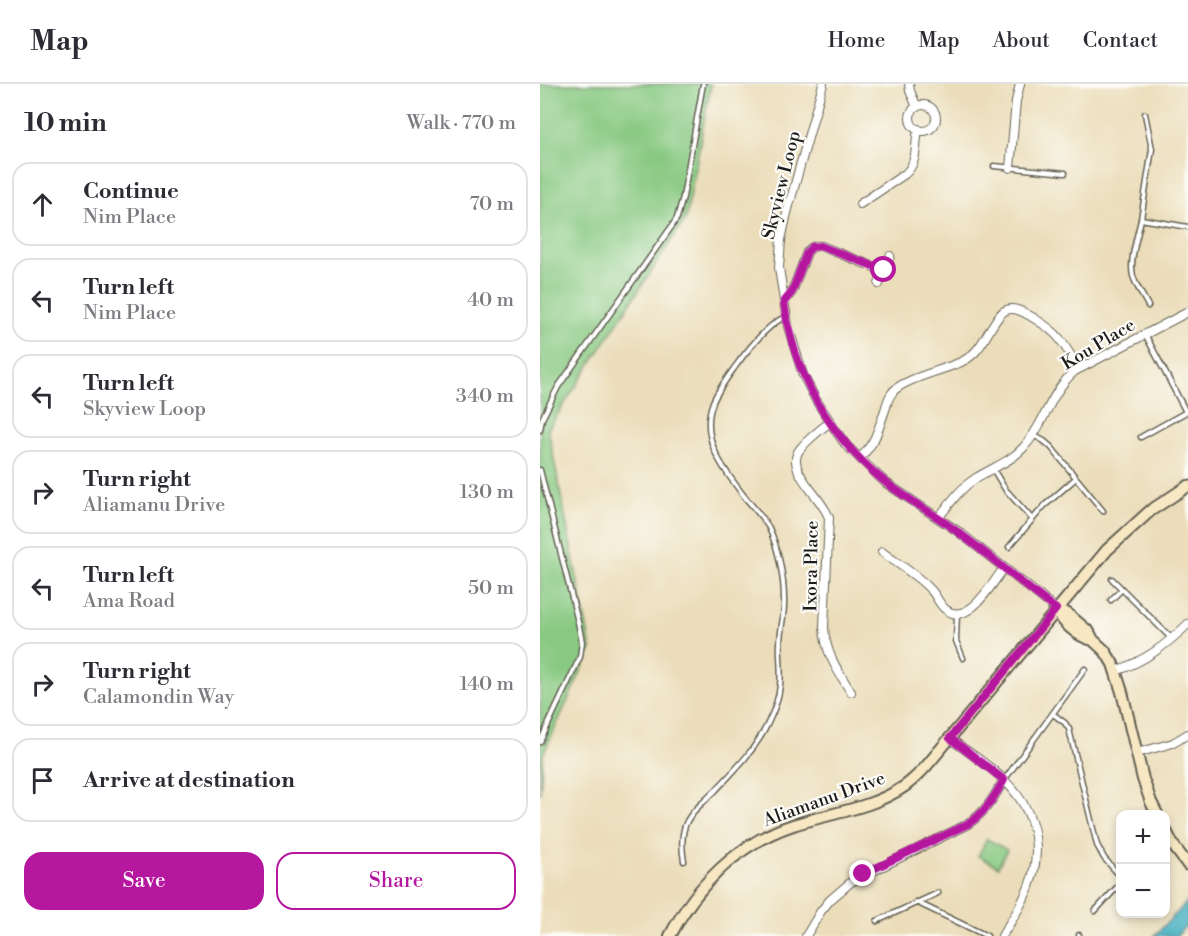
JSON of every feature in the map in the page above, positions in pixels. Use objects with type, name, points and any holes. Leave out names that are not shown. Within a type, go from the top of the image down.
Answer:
[{"type":"street","name":"Skyview Loop","points":[[823,84],[781,240],[779,268],[786,316],[790,338],[801,369],[816,400],[846,445],[886,483],[959,532],[1056,609]]},
{"type":"street","points":[[909,84],[916,107]]},
{"type":"street","points":[[1010,168],[1016,102],[1020,84]]},
{"type":"street","points":[[922,105],[930,106],[936,117],[935,123],[931,128],[918,129],[912,124],[910,117],[912,111],[922,105]]},
{"type":"street","points":[[860,204],[910,169],[915,158],[918,129]]},
{"type":"street","points":[[784,302],[792,292],[807,252],[814,246],[821,246],[884,270]]},
{"type":"street","points":[[879,285],[890,255]]},
{"type":"street","points":[[860,458],[870,449],[895,388],[969,358],[977,350],[999,315],[1005,311],[1018,310],[1048,328],[1063,343],[1079,369]]},
{"type":"street","name":"Kou Place","points":[[938,518],[967,485],[1018,452],[1033,434],[1057,391],[1068,377],[1145,333],[1188,312]]},
{"type":"street","name":"Ixora Place","points":[[830,422],[801,449],[796,457],[796,464],[799,473],[824,507],[829,518],[825,641],[832,660],[851,692]]},
{"type":"street","name":"Aliamanu Drive","points":[[670,936],[687,907],[707,882],[731,859],[763,838],[792,826],[871,803],[908,784],[950,738],[1107,550],[1150,511],[1188,486]]},
{"type":"street","points":[[882,552],[928,587],[945,609],[957,613],[974,607],[1004,568]]},
{"type":"street","points":[[1056,609],[1068,614],[1089,632],[1093,640],[1110,657],[1116,671],[1143,779],[1155,810]]},
{"type":"street","points":[[1116,671],[1150,656],[1188,624]]},
{"type":"street","points":[[1137,753],[1167,746],[1187,736]]},
{"type":"street","points":[[950,738],[1004,780],[1027,808],[1034,830],[1036,855],[1033,877],[1024,899],[1002,936]]},
{"type":"street","points":[[806,936],[820,911],[840,890],[863,874],[977,818],[986,809],[1004,780]]},
{"type":"street","points":[[1170,839],[1188,865]]},
{"type":"lane","points":[[540,430],[542,419],[558,387],[677,218],[683,197],[703,84]]},
{"type":"lane","points":[[1145,114],[1152,149],[1132,272],[1148,306]]},
{"type":"lane","points":[[994,166],[1065,173]]},
{"type":"lane","points":[[1141,219],[1188,227]]},
{"type":"lane","points":[[684,861],[681,846],[684,828],[692,813],[749,754],[761,738],[776,705],[780,685],[780,645],[785,601],[775,546],[759,513],[734,484],[721,463],[709,438],[708,422],[713,402],[723,383],[748,349],[778,320],[786,316]]},
{"type":"lane","points":[[1142,437],[1187,411],[1145,333]]},
{"type":"lane","points":[[1033,434],[1048,443],[1103,511]]},
{"type":"lane","points":[[993,468],[1002,485],[1032,519]]},
{"type":"lane","points":[[540,470],[582,642],[579,657],[540,742]]},
{"type":"lane","points":[[1009,546],[1044,506],[1076,478]]},
{"type":"lane","points":[[1112,579],[1172,639]]},
{"type":"lane","points":[[1111,600],[1122,589]]},
{"type":"lane","points":[[957,613],[956,641],[963,658]]},
{"type":"lane","points":[[1004,780],[1084,669]]},
{"type":"lane","points":[[1053,714],[1065,723],[1068,729],[1097,845],[1104,858],[1116,872]]},
{"type":"lane","points":[[1095,911],[1116,888]]},
{"type":"lane","points":[[877,921],[938,893]]},
{"type":"lane","points":[[916,902],[987,936]]},
{"type":"green space","points":[[540,84],[711,84],[686,218],[548,429],[591,649],[543,755],[540,794]]},
{"type":"green space","points":[[987,839],[1007,850],[998,867],[978,856]]},
{"type":"water","points":[[1188,901],[1188,924],[1176,936],[1154,936]]},
{"type":"route","points":[[863,874],[968,824],[986,809],[1004,780],[950,738],[1056,609],[959,532],[886,483],[846,445],[816,400],[798,363],[790,338],[784,302],[792,292],[807,252],[812,247],[820,246],[884,270]]}]
